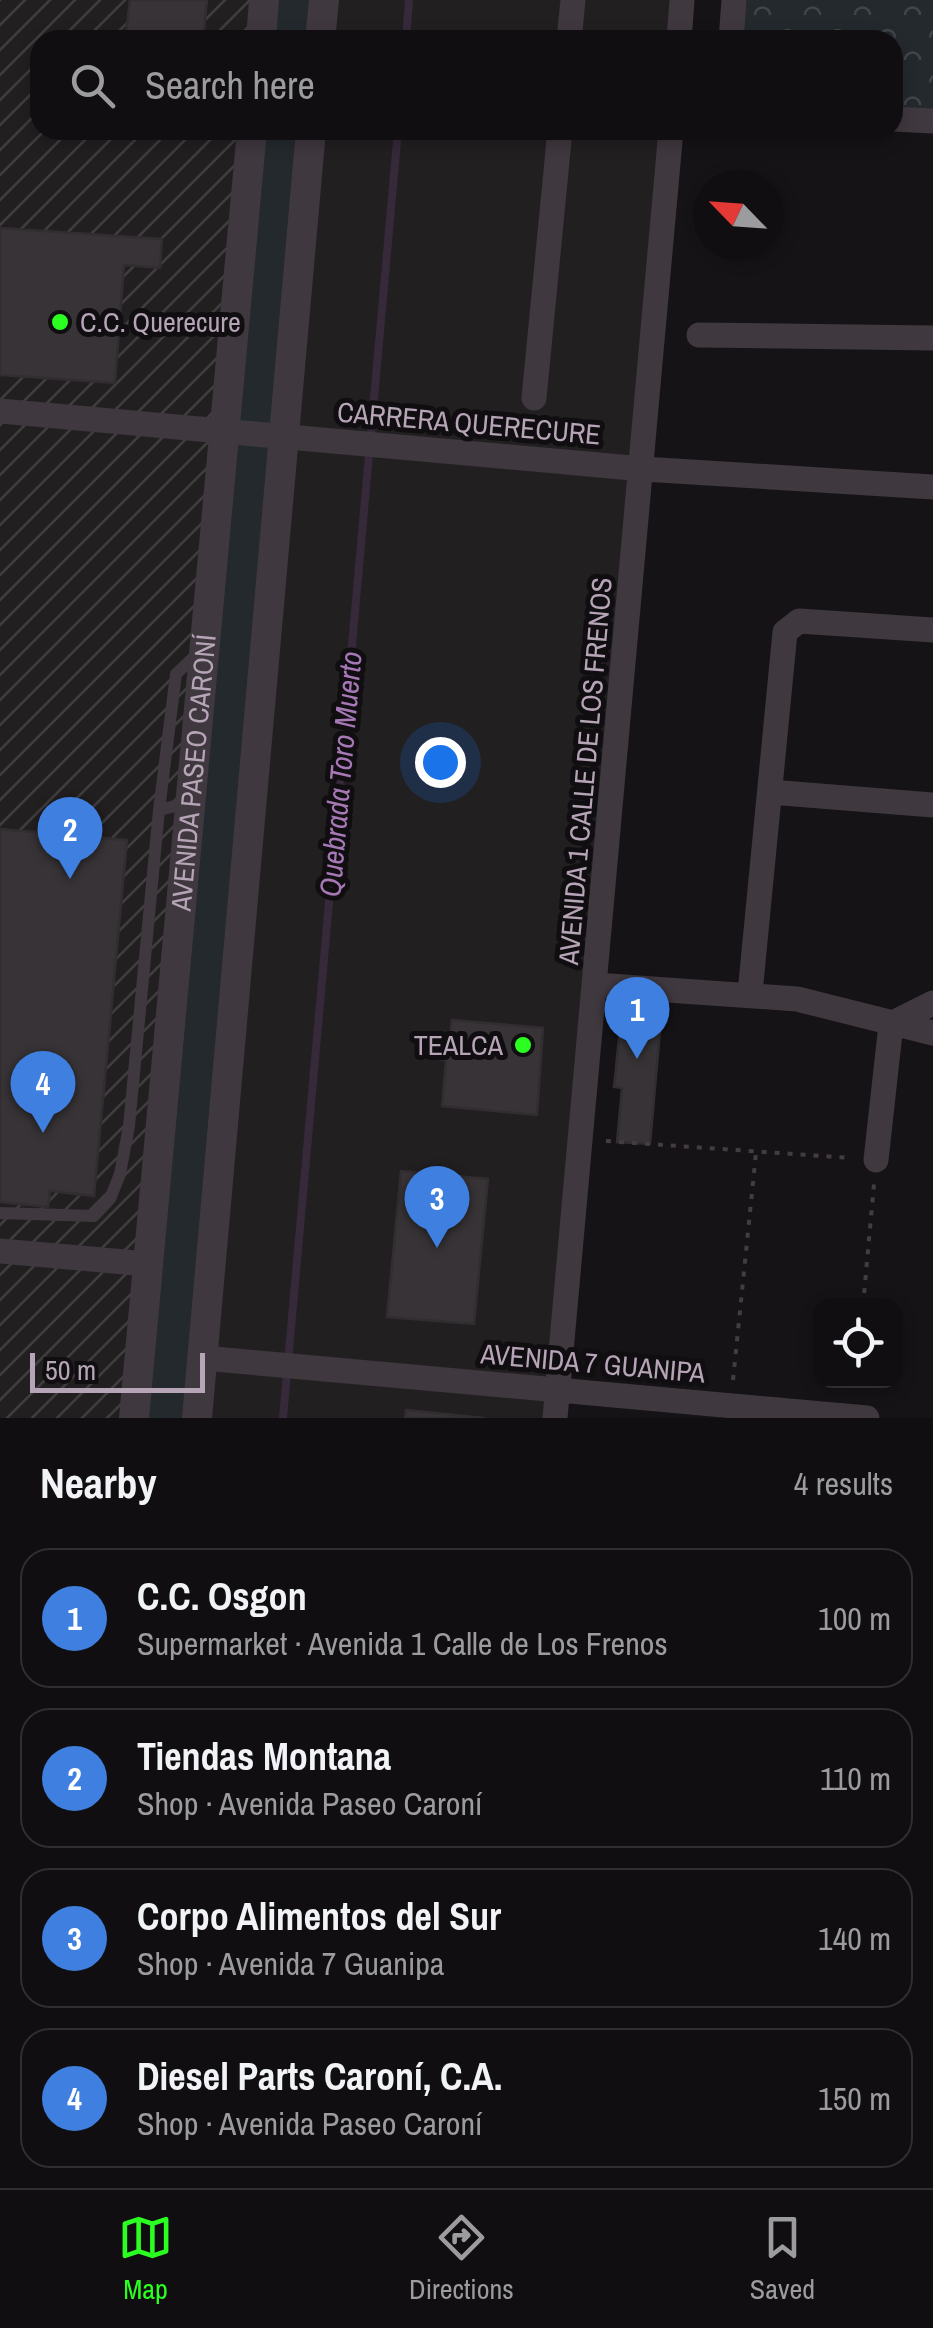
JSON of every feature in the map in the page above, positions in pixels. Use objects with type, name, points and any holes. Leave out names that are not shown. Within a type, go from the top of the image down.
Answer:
[{"type":"street","points":[[261,30],[264,0]]},
{"type":"street","points":[[321,30],[324,0]]},
{"type":"street","points":[[570,30],[573,0]]},
{"type":"street","points":[[680,30],[682,0]]},
{"type":"street","points":[[732,30],[734,0]]},
{"type":"street","points":[[903,119],[933,120]]},
{"type":"street","name":"AVENIDA PASEO CARONÍ","points":[[134,1418],[251,140]]},
{"type":"street","points":[[197,1418],[310,140]]},
{"type":"street","points":[[534,398],[559,140]]},
{"type":"street","name":"AVENIDA 1 CALLE DE LOS FRENOS","points":[[555,1418],[670,140]]},
{"type":"street","points":[[699,335],[933,338]]},
{"type":"street","name":"CARRERA QUERECURE","points":[[0,411],[643,469],[933,487]]},
{"type":"street","points":[[750,993],[785,632],[799,621],[933,630]]},
{"type":"street","points":[[770,792],[933,806]]},
{"type":"street","points":[[596,984],[797,998],[933,1033]]},
{"type":"street","points":[[891,1024],[933,1002]]},
{"type":"street","points":[[876,1160],[891,1024]]},
{"type":"street","points":[[0,1251],[147,1264]]},
{"type":"street","name":"AVENIDA 7 GUANIPA","points":[[203,1358],[867,1418]]},
{"type":"lane","points":[[0,1213],[94,1216],[115,1187],[129,1126],[176,674],[205,650]]},
{"type":"lane","points":[[159,810],[190,803]]},
{"type":"path","points":[[582,1139],[876,1160],[864,1298]]},
{"type":"path","points":[[731,1404],[756,1153]]},
{"type":"shaded area","points":[[0,0],[264,0],[262,30],[30,30],[30,140],[251,140],[134,1418],[0,1418]]},
{"type":"shaded area","points":[[324,0],[682,0],[680,30],[321,30]]},
{"type":"shaded area","points":[[310,140],[670,140],[555,1418],[197,1418]]},
{"type":"green space","points":[[264,0],[324,0],[321,30],[262,30]]},
{"type":"green space","points":[[734,0],[933,0],[933,118],[903,117],[903,30],[732,30]]},
{"type":"green space","points":[[251,140],[310,140],[197,1418],[134,1418]]},
{"type":"building","points":[[130,0],[207,0],[204,30],[126,30]]},
{"type":"building","name":"C.C. Querecure","points":[[0,228],[162,239],[160,268],[124,265],[115,383],[0,375]]},
{"type":"building","points":[[0,829],[127,840],[94,1196],[50,1191],[48,1207],[0,1202]]},
{"type":"building","points":[[452,1020],[543,1028],[537,1115],[442,1106],[446,1060],[436,1059],[438,1043],[449,1044]]},
{"type":"building","points":[[620,1028],[660,1032],[650,1144],[617,1142],[622,1088],[614,1087]]},
{"type":"building","points":[[401,1171],[488,1179],[474,1324],[387,1317]]},
{"type":"building","points":[[406,1410],[484,1418],[405,1418]]},
{"type":"waterway","name":"Quebrada Toro Muerto","points":[[407,30],[409,0]]},
{"type":"waterway","name":"Quebrada Toro Muerto","points":[[283,1418],[397,140]]},
{"type":"place","name":"C.C. Querecure","points":[[60,322]]},
{"type":"place","name":"Tiendas Montana","points":[[70,879]]},
{"type":"place","name":"TEALCA","points":[[523,1045]]},
{"type":"place","name":"C.C. Osgon","points":[[637,1059]]},
{"type":"place","name":"Diesel Parts Caroní, C.A.","points":[[43,1133]]},
{"type":"place","name":"Corpo Alimentos del Sur","points":[[437,1248]]}]
